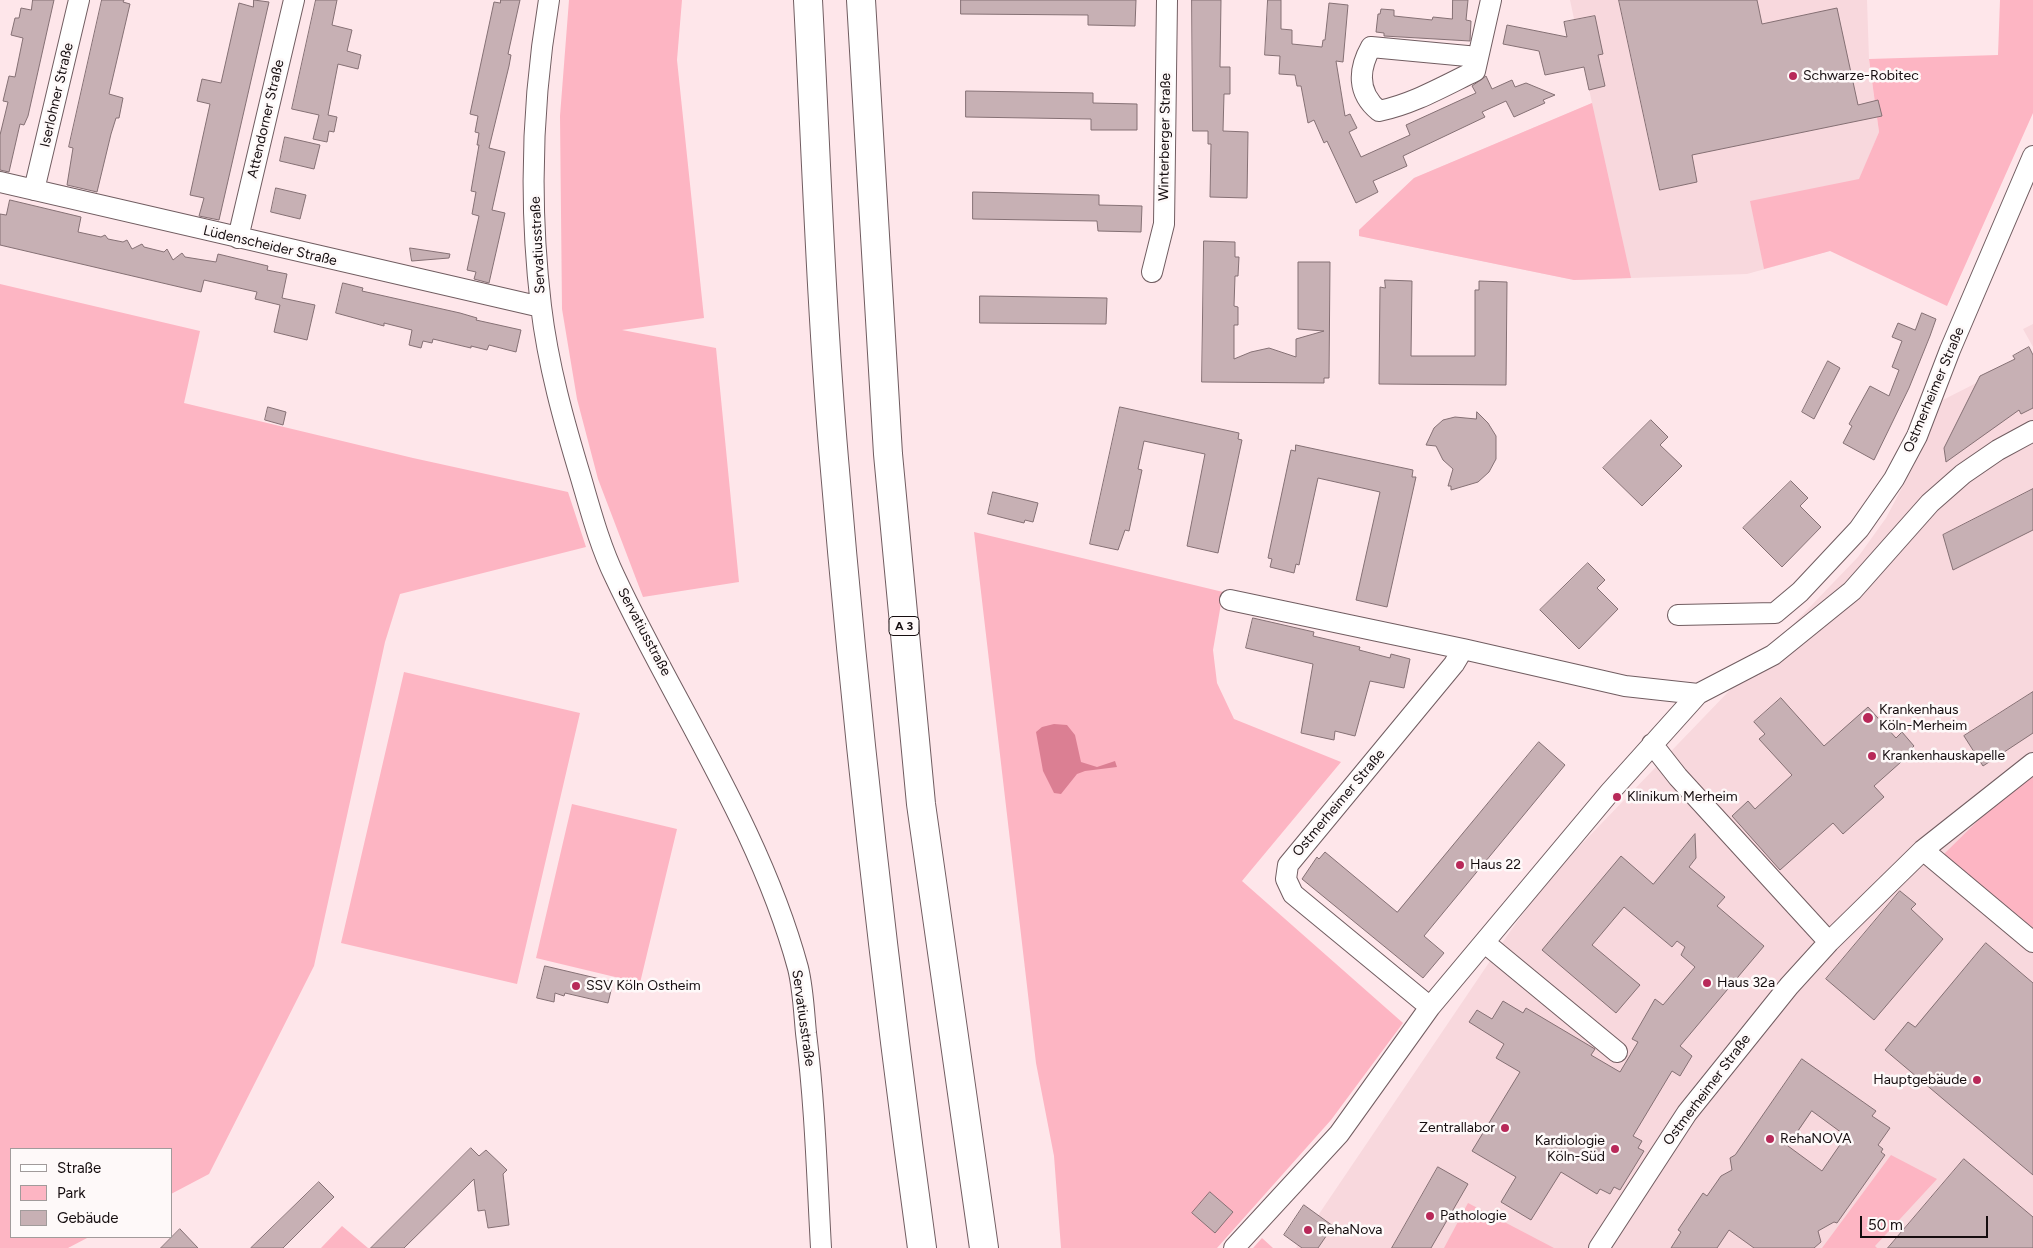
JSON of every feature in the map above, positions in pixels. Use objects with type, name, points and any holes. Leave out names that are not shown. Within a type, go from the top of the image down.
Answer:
[{"type":"highway","points":[[808,0],[834,457],[866,804],[896,1063],[922,1248]]},
{"type":"highway","name":"A 3","points":[[861,0],[888,454],[920,794],[984,1248]]},
{"type":"street","name":"Iserlohner Straße","points":[[34,190],[79,0]]},
{"type":"street","name":"Attendorner Straße","points":[[238,238],[294,0]]},
{"type":"street","name":"Servatiusstraße","points":[[549,0],[542,43],[536,107],[535,209],[541,307],[553,372],[570,441],[597,531],[614,576],[677,694],[762,865],[798,970],[812,1084],[821,1248]]},
{"type":"street","name":"Winterberger Straße","points":[[1152,272],[1164,224],[1167,0]]},
{"type":"street","points":[[1478,57],[1371,47],[1363,61],[1361,76],[1369,103],[1379,111],[1426,94],[1475,71],[1491,0]]},
{"type":"street","name":"Ostmerheimer Straße","points":[[1678,615],[1775,613],[1800,592],[1859,529],[1894,479],[1917,436],[1950,350],[2033,156]]},
{"type":"street","name":"Lüdenscheider Straße","points":[[0,182],[541,307]]},
{"type":"street","points":[[1234,1248],[1339,1134],[1430,1007],[1485,944],[1610,792],[1698,694],[1773,655],[1852,591],[1930,503],[1962,474],[1998,450],[2033,431]]},
{"type":"street","points":[[1230,600],[1463,649],[1625,686],[1698,694]]},
{"type":"street","name":"Ostmerheimer Straße","points":[[1430,1007],[1293,894],[1286,879],[1288,865],[1454,664],[1463,649]]},
{"type":"street","points":[[1652,744],[1678,777],[1829,942]]},
{"type":"street","name":"Ostmerheimer Straße","points":[[1599,1248],[1687,1114],[1789,986],[1829,942],[1924,850],[2033,763]]},
{"type":"street","points":[[1924,850],[2033,942]]},
{"type":"street","points":[[1485,944],[1616,1052]]},
{"type":"shaded area","points":[[1570,0],[1867,0],[1869,59],[1879,132],[1830,251],[1747,274],[1574,280],[1359,236],[1359,230],[1414,178],[1592,103]]},
{"type":"shaded area","points":[[2033,324],[2033,347],[2023,329]]},
{"type":"shaded area","name":"Krankenhaus Köln-Merheim","points":[[2033,354],[2033,1248],[1296,1248],[1509,933],[1549,878],[1858,557],[1886,518],[1914,465],[1939,402]]},
{"type":"shaded area","points":[[1054,724],[1067,725],[1075,735],[1081,762],[1097,767],[1115,761],[1117,767],[1085,771],[1077,774],[1061,794],[1054,793],[1043,771],[1036,732],[1042,727]]},
{"type":"green space","points":[[569,0],[682,0],[677,60],[704,318],[622,330],[716,348],[739,582],[643,597],[598,479],[577,399],[562,309],[560,116]]},
{"type":"green space","points":[[2000,0],[2033,0],[2033,113],[1947,306],[1830,251],[1764,269],[1750,201],[1859,179],[1879,132],[1869,59],[1998,55]]},
{"type":"green space","points":[[1592,103],[1631,278],[1574,280],[1359,236],[1359,230],[1414,178]]},
{"type":"green space","points":[[0,284],[200,331],[184,403],[413,458],[568,492],[586,547],[400,594],[385,642],[314,966],[209,1174],[172,1193],[172,1148],[10,1148],[10,1238],[87,1238],[68,1248],[0,1248]]},
{"type":"green space","points":[[974,532],[1223,592],[1213,650],[1217,683],[1234,719],[1341,762],[1242,881],[1403,1023],[1331,1120],[1217,1248],[1061,1248],[1054,1156],[1036,1063]]},
{"type":"green space","points":[[404,672],[580,713],[517,984],[341,943]]},
{"type":"green space","points":[[2033,774],[2033,928],[1944,854],[2002,797]]},
{"type":"green space","points":[[572,804],[677,829],[640,983],[536,958]]},
{"type":"green space","points":[[1891,1155],[1937,1179],[1875,1246],[1877,1248],[1822,1248]]},
{"type":"green space","points":[[1468,1203],[1554,1248],[1444,1248]]},
{"type":"green space","points":[[342,1226],[368,1248],[321,1248]]},
{"type":"green space","points":[[1262,1238],[1273,1248],[1253,1248]]},
{"type":"building","points":[[33,0],[54,0],[28,116],[24,125],[20,124],[9,172],[0,170],[0,135],[8,102],[3,101],[9,76],[15,77],[23,38],[11,35],[15,18],[19,18],[21,8],[31,10]]},
{"type":"building","points":[[102,0],[124,0],[123,2],[130,4],[109,94],[123,98],[119,118],[116,118],[111,134],[97,192],[67,185],[73,148],[69,147]]},
{"type":"building","points":[[254,0],[269,2],[219,220],[199,216],[204,198],[190,195],[210,104],[197,101],[202,79],[221,83],[239,3],[253,7]]},
{"type":"building","points":[[316,0],[337,0],[332,25],[352,30],[347,51],[361,55],[358,69],[338,64],[328,115],[337,117],[334,132],[329,131],[327,142],[313,139],[319,115],[292,109]]},
{"type":"building","points":[[501,0],[520,0],[508,54],[511,55],[509,66],[489,148],[505,152],[492,210],[505,213],[489,283],[474,279],[476,272],[467,270],[479,216],[472,214],[476,192],[471,191],[479,145],[477,145],[479,133],[475,132],[478,116],[470,114],[494,2],[500,3]]},
{"type":"building","points":[[961,0],[1136,0],[1135,26],[1088,25],[1088,15],[961,14]]},
{"type":"building","points":[[1192,0],[1221,0],[1220,67],[1230,67],[1230,94],[1224,94],[1223,131],[1248,132],[1247,198],[1210,197],[1211,144],[1208,144],[1208,131],[1193,131]]},
{"type":"building","points":[[1268,0],[1281,0],[1281,29],[1292,30],[1292,44],[1322,47],[1323,40],[1325,40],[1329,3],[1348,5],[1343,62],[1336,61],[1345,116],[1350,114],[1357,128],[1349,132],[1361,157],[1410,135],[1406,125],[1476,93],[1472,86],[1486,76],[1492,89],[1512,80],[1515,87],[1526,83],[1555,95],[1543,100],[1545,103],[1514,117],[1506,101],[1482,112],[1485,117],[1403,156],[1407,166],[1373,181],[1378,192],[1356,203],[1327,141],[1324,143],[1314,120],[1308,123],[1301,86],[1297,86],[1295,75],[1279,74],[1280,56],[1265,55]]},
{"type":"building","points":[[1453,0],[1468,0],[1466,20],[1471,21],[1470,41],[1384,36],[1384,33],[1376,32],[1378,14],[1380,14],[1381,9],[1394,10],[1394,16],[1432,20],[1433,17],[1452,19]]},
{"type":"building","points":[[1619,0],[1757,0],[1762,24],[1837,8],[1858,105],[1878,100],[1882,116],[1692,155],[1697,182],[1660,190]]},
{"type":"building","points":[[1595,16],[1603,54],[1598,55],[1605,86],[1589,90],[1584,67],[1545,75],[1539,51],[1503,44],[1507,25],[1567,37],[1564,22]]},
{"type":"building","points":[[966,91],[1093,93],[1093,103],[1137,104],[1137,130],[1091,130],[1091,119],[966,117]]},
{"type":"building","points":[[285,137],[320,145],[314,169],[280,161]]},
{"type":"building","points":[[276,188],[306,195],[300,219],[271,212]]},
{"type":"building","points":[[973,192],[1099,195],[1099,205],[1142,206],[1141,232],[1098,231],[1097,221],[973,219]]},
{"type":"building","points":[[10,200],[81,217],[78,232],[101,237],[105,235],[108,239],[123,242],[127,240],[132,249],[142,244],[144,247],[164,252],[167,249],[173,260],[182,253],[185,257],[216,262],[218,254],[268,266],[267,270],[287,274],[282,298],[315,305],[307,340],[274,332],[280,305],[255,299],[257,292],[204,280],[201,292],[0,245],[0,214],[6,215]]},
{"type":"building","points":[[1204,241],[1235,242],[1235,257],[1239,257],[1238,276],[1235,276],[1234,306],[1238,307],[1238,325],[1234,325],[1234,359],[1251,352],[1269,348],[1296,357],[1296,339],[1324,331],[1298,329],[1298,262],[1330,262],[1329,378],[1324,378],[1324,383],[1202,382]]},
{"type":"building","points":[[410,248],[450,254],[449,258],[412,261]]},
{"type":"building","points":[[1385,280],[1412,281],[1411,356],[1475,356],[1475,290],[1479,290],[1479,281],[1507,282],[1506,385],[1379,384],[1380,287],[1385,288]]},
{"type":"building","points":[[343,283],[363,288],[362,291],[460,313],[477,318],[476,320],[521,330],[516,352],[489,345],[487,350],[471,346],[471,348],[433,339],[432,343],[423,341],[421,348],[409,345],[412,330],[384,323],[384,326],[336,313]]},
{"type":"building","points":[[980,296],[1107,298],[1106,324],[980,323]]},
{"type":"building","points":[[1922,313],[1936,319],[1909,388],[1874,460],[1843,443],[1852,426],[1849,424],[1870,386],[1889,396],[1899,370],[1892,367],[1902,341],[1892,337],[1898,323],[1915,330]]},
{"type":"building","points":[[2029,347],[2033,355],[2033,408],[2021,414],[2019,410],[1946,462],[1944,448],[1980,376],[2015,359],[2013,356]]},
{"type":"building","points":[[1828,361],[1840,368],[1814,419],[1802,412]]},
{"type":"building","points":[[268,407],[286,412],[283,425],[265,420]]},
{"type":"building","points":[[1120,407],[1239,433],[1238,439],[1242,440],[1218,553],[1187,546],[1205,454],[1144,441],[1138,469],[1142,470],[1129,531],[1125,530],[1118,550],[1090,544]]},
{"type":"building","points":[[1477,412],[1488,423],[1496,436],[1496,459],[1489,472],[1478,482],[1451,490],[1451,486],[1448,486],[1453,469],[1443,460],[1436,446],[1426,445],[1434,428],[1443,420],[1455,417],[1476,419]]},
{"type":"building","points":[[1651,420],[1668,437],[1660,445],[1682,466],[1642,506],[1603,468]]},
{"type":"building","points":[[1296,445],[1413,470],[1412,477],[1416,477],[1387,607],[1356,600],[1380,492],[1318,478],[1299,565],[1296,564],[1294,573],[1270,567],[1272,559],[1268,558],[1291,450],[1295,451]]},
{"type":"building","points":[[1791,481],[1808,498],[1800,506],[1821,527],[1782,567],[1743,528]]},
{"type":"building","points":[[2033,489],[2033,530],[1953,570],[1943,535]]},
{"type":"building","points":[[993,492],[1038,503],[1033,522],[1025,520],[1024,523],[988,514]]},
{"type":"building","points":[[1588,563],[1605,580],[1597,588],[1618,609],[1579,649],[1540,610]]},
{"type":"building","points":[[1253,618],[1314,632],[1313,636],[1360,647],[1359,650],[1390,658],[1391,654],[1410,659],[1404,688],[1370,681],[1355,736],[1335,731],[1334,740],[1301,733],[1313,664],[1246,648]]},
{"type":"building","points":[[2033,692],[2033,733],[1983,766],[1964,736]]},
{"type":"building","points":[[1781,698],[1824,746],[1868,707],[1896,738],[1902,732],[1914,746],[1908,752],[1910,754],[1874,786],[1884,797],[1843,834],[1833,823],[1780,870],[1732,816],[1748,801],[1755,809],[1792,775],[1759,739],[1765,734],[1754,722]]},
{"type":"building","name":"Haus 22","points":[[1539,742],[1565,765],[1424,936],[1444,953],[1423,978],[1302,879],[1317,857],[1319,859],[1325,852],[1397,912]]},
{"type":"building","points":[[1695,834],[1696,858],[1689,867],[1725,897],[1717,906],[1764,946],[1680,1046],[1692,1056],[1680,1076],[1672,1071],[1633,1136],[1642,1141],[1638,1148],[1644,1151],[1620,1190],[1614,1187],[1610,1194],[1600,1189],[1597,1194],[1561,1172],[1531,1220],[1501,1202],[1516,1177],[1472,1151],[1520,1072],[1496,1058],[1504,1044],[1469,1022],[1477,1010],[1492,1019],[1503,1001],[1523,1013],[1526,1008],[1595,1049],[1591,1055],[1620,1072],[1638,1042],[1632,1039],[1655,999],[1663,1005],[1695,967],[1681,955],[1685,947],[1677,941],[1672,947],[1624,907],[1592,945],[1640,985],[1616,1013],[1542,950],[1621,856],[1653,884]]},
{"type":"building","points":[[1900,891],[1916,904],[1911,909],[1943,939],[1874,1020],[1826,979]]},
{"type":"building","name":"Hauptgebäude","points":[[1986,943],[2033,983],[2033,1175],[1885,1050],[1908,1022],[1915,1027]]},
{"type":"building","name":"SSV Köln Ostheim","points":[[545,966],[613,982],[608,1003],[565,993],[564,996],[555,993],[554,1002],[537,998]]},
{"type":"building","name":"RehaNOVA","points":[[1802,1059],[1876,1111],[1872,1116],[1890,1128],[1878,1145],[1883,1149],[1881,1152],[1885,1155],[1837,1223],[1834,1222],[1818,1231],[1821,1242],[1814,1248],[1754,1248],[1729,1230],[1717,1248],[1671,1248],[1681,1232],[1678,1230],[1703,1193],[1707,1196],[1721,1176],[1732,1170],[1730,1158],[1735,1155]],"holes":[[[1812,1111],[1846,1136],[1822,1171],[1788,1146]]]},
{"type":"building","points":[[471,1148],[479,1156],[486,1150],[507,1170],[503,1174],[509,1225],[488,1228],[485,1210],[478,1211],[474,1179],[404,1248],[371,1248]]},
{"type":"building","points":[[1964,1159],[2033,1217],[2033,1248],[1888,1248]]},
{"type":"building","name":"Pathologie","points":[[1438,1167],[1468,1184],[1431,1248],[1392,1248]]},
{"type":"building","points":[[319,1182],[334,1197],[283,1248],[251,1248]]},
{"type":"building","points":[[1210,1192],[1233,1212],[1215,1233],[1192,1213]]},
{"type":"building","name":"RehaNova","points":[[1304,1205],[1333,1226],[1318,1248],[1302,1248],[1284,1235]]},
{"type":"building","points":[[180,1229],[198,1248],[161,1248]]},
{"type":"place","name":"Schwarze-Robitec","points":[[1793,76]]},
{"type":"place","name":"Krankenhaus Köln-Merheim","points":[[1868,718]]},
{"type":"place","name":"Krankenhauskapelle","points":[[1872,756]]},
{"type":"place","name":"Klinikum Merheim","points":[[1617,797]]},
{"type":"place","name":"Haus 22","points":[[1460,865]]},
{"type":"place","name":"Haus 32a","points":[[1707,983]]},
{"type":"place","name":"SSV Köln Ostheim","points":[[576,986]]},
{"type":"place","name":"Hauptgebäude","points":[[1977,1080]]},
{"type":"place","name":"Zentrallabor","points":[[1505,1128]]},
{"type":"place","name":"RehaNOVA","points":[[1770,1139]]},
{"type":"place","name":"Kardiologie Köln-Süd","points":[[1615,1149]]},
{"type":"place","name":"Pathologie","points":[[1430,1216]]},
{"type":"place","name":"RehaNova","points":[[1308,1230]]}]
